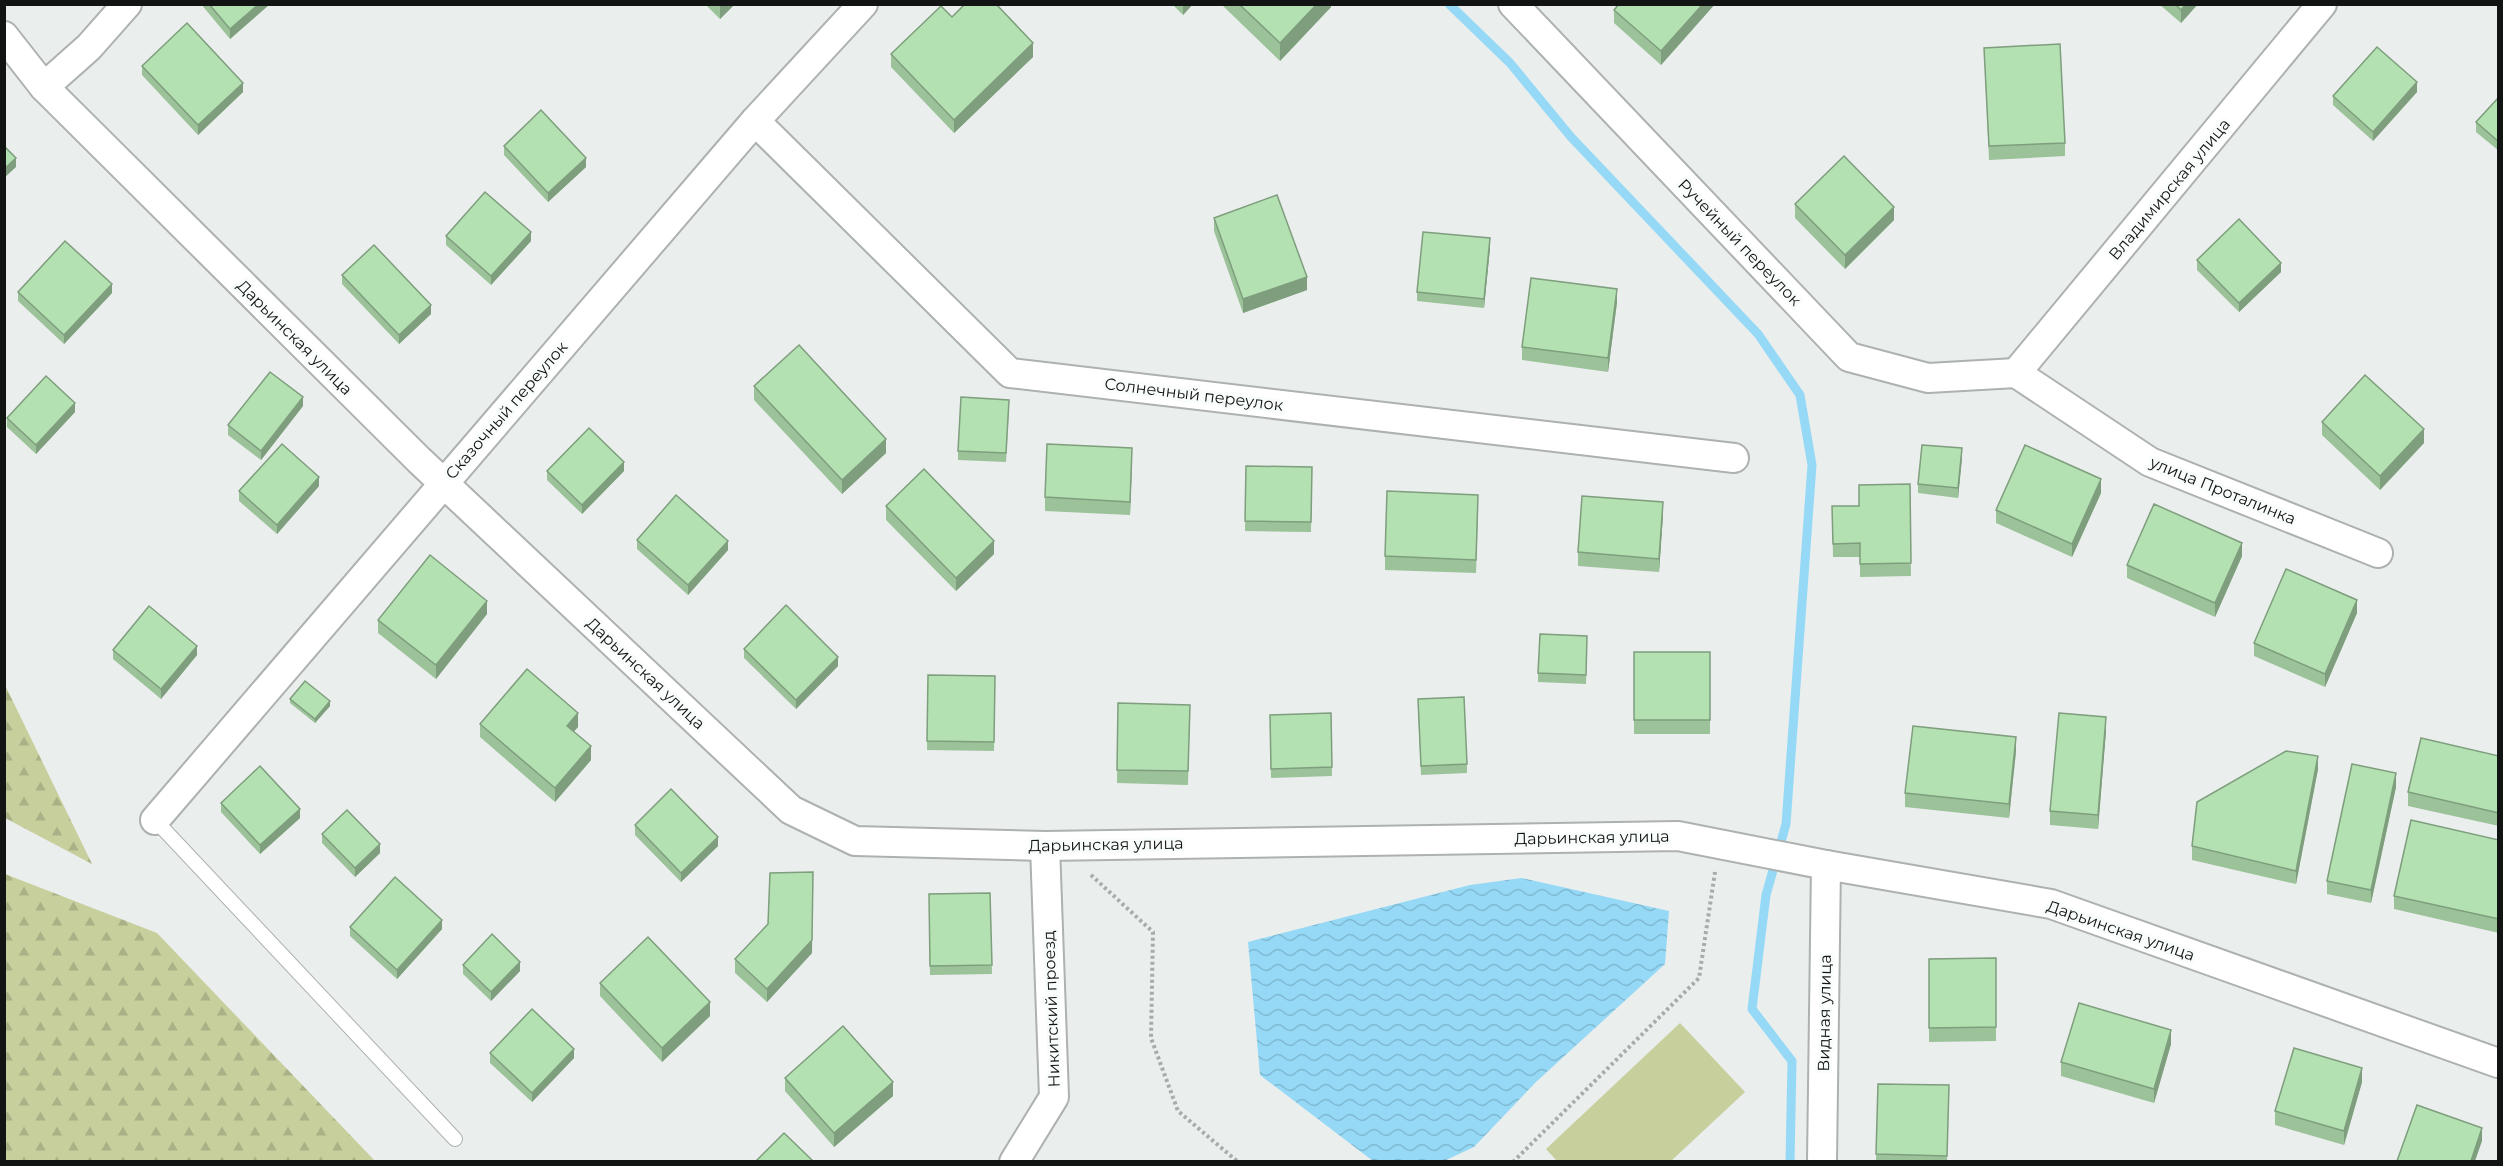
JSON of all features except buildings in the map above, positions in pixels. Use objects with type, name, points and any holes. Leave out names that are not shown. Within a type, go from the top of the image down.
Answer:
[{"type":"street","points":[[44,87],[89,47],[127,4]]},
{"type":"street","name":"Сказочный переулок","points":[[155,820],[755,121],[863,4]]},
{"type":"street","name":"Ручейный переулок","points":[[1513,4],[1849,357],[1928,378],[2016,373]]},
{"type":"street","name":"Владимирская улица","points":[[2016,373],[2322,4]]},
{"type":"street","name":"Дарьинская улица","points":[[4,36],[44,87],[443,482],[791,810],[855,841],[1045,846],[1678,836],[1826,865],[2051,904],[2499,1063]]},
{"type":"street","name":"Солнечный переулок","points":[[755,121],[1010,373],[1734,458]]},
{"type":"street","name":"улица Проталинка","points":[[2016,373],[2150,462],[2378,553]]},
{"type":"street","name":"Никитский проезд","points":[[1014,1161],[1054,1097],[1045,846]]},
{"type":"street","name":"Видная улица","points":[[1822,1161],[1826,865]]},
{"type":"lane","points":[[155,820],[455,1139]]},
{"type":"path","points":[[1513,1161],[1699,978],[1720,844]]},
{"type":"path","points":[[1093,845],[1091,877],[1153,932],[1152,1038],[1178,1111],[1238,1161]]},
{"type":"green space","points":[[5,685],[92,864],[5,818]]},
{"type":"green space","points":[[5,874],[157,933],[375,1161],[5,1161]]},
{"type":"green space","points":[[1680,1023],[1745,1092],[1671,1161],[1557,1161],[1546,1149]]},
{"type":"water","points":[[1522,878],[1669,911],[1665,964],[1536,1082],[1474,1147],[1444,1161],[1373,1161],[1260,1075],[1248,942],[1470,885]]},
{"type":"waterway","points":[[1449,4],[1510,63],[1571,137],[1758,334],[1800,395],[1812,465],[1786,824],[1766,895],[1752,1009],[1792,1061],[1790,1162]]}]
